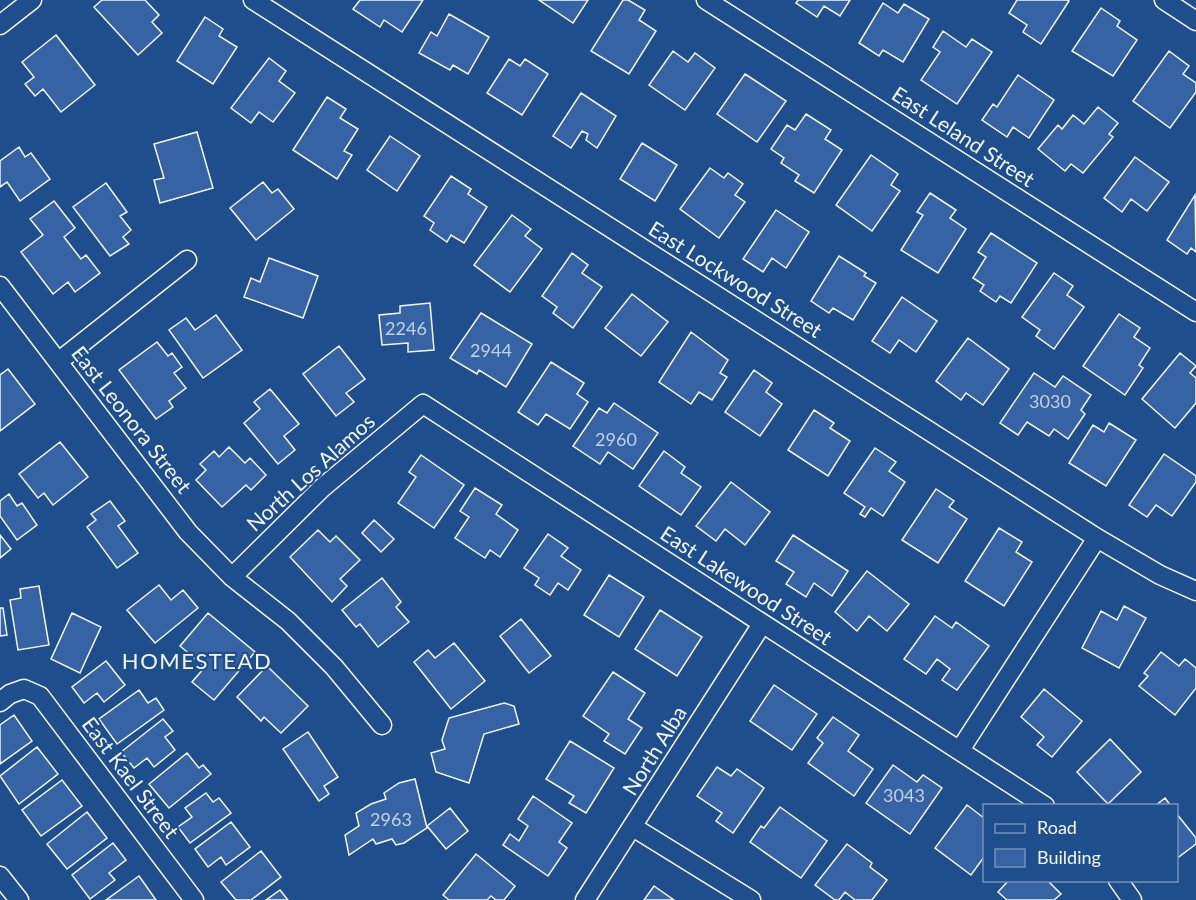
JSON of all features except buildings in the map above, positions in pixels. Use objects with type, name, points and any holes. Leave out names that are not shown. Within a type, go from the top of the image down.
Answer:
[{"type":"street","points":[[0,25],[32,0]]},
{"type":"street","name":"East Lockwood Street","points":[[253,0],[1097,538],[1160,575],[1196,591]]},
{"type":"street","name":"East Leland Street","points":[[706,0],[1196,312]]},
{"type":"street","points":[[1164,0],[1196,21]]},
{"type":"street","points":[[58,362],[187,260]]},
{"type":"street","name":"East Leonora Street","points":[[0,286],[188,532],[232,577],[288,621],[334,668],[382,725]]},
{"type":"street","name":"North Los Alamos","points":[[232,577],[322,488],[423,404]]},
{"type":"street","name":"East Lakewood Street","points":[[423,404],[1042,804]]},
{"type":"street","points":[[960,750],[1097,538]]},
{"type":"street","name":"North Alba","points":[[585,900],[762,624]]},
{"type":"street","name":"East Kael Street","points":[[0,702],[10,694],[24,689],[40,696],[194,900]]},
{"type":"street","points":[[633,827],[751,900]]},
{"type":"street","points":[[0,876],[19,900]]},
{"type":"street","points":[[1120,882],[1132,900]]},
{"type":"district","name":"HOMESTEAD","points":[[197,661]]}]
